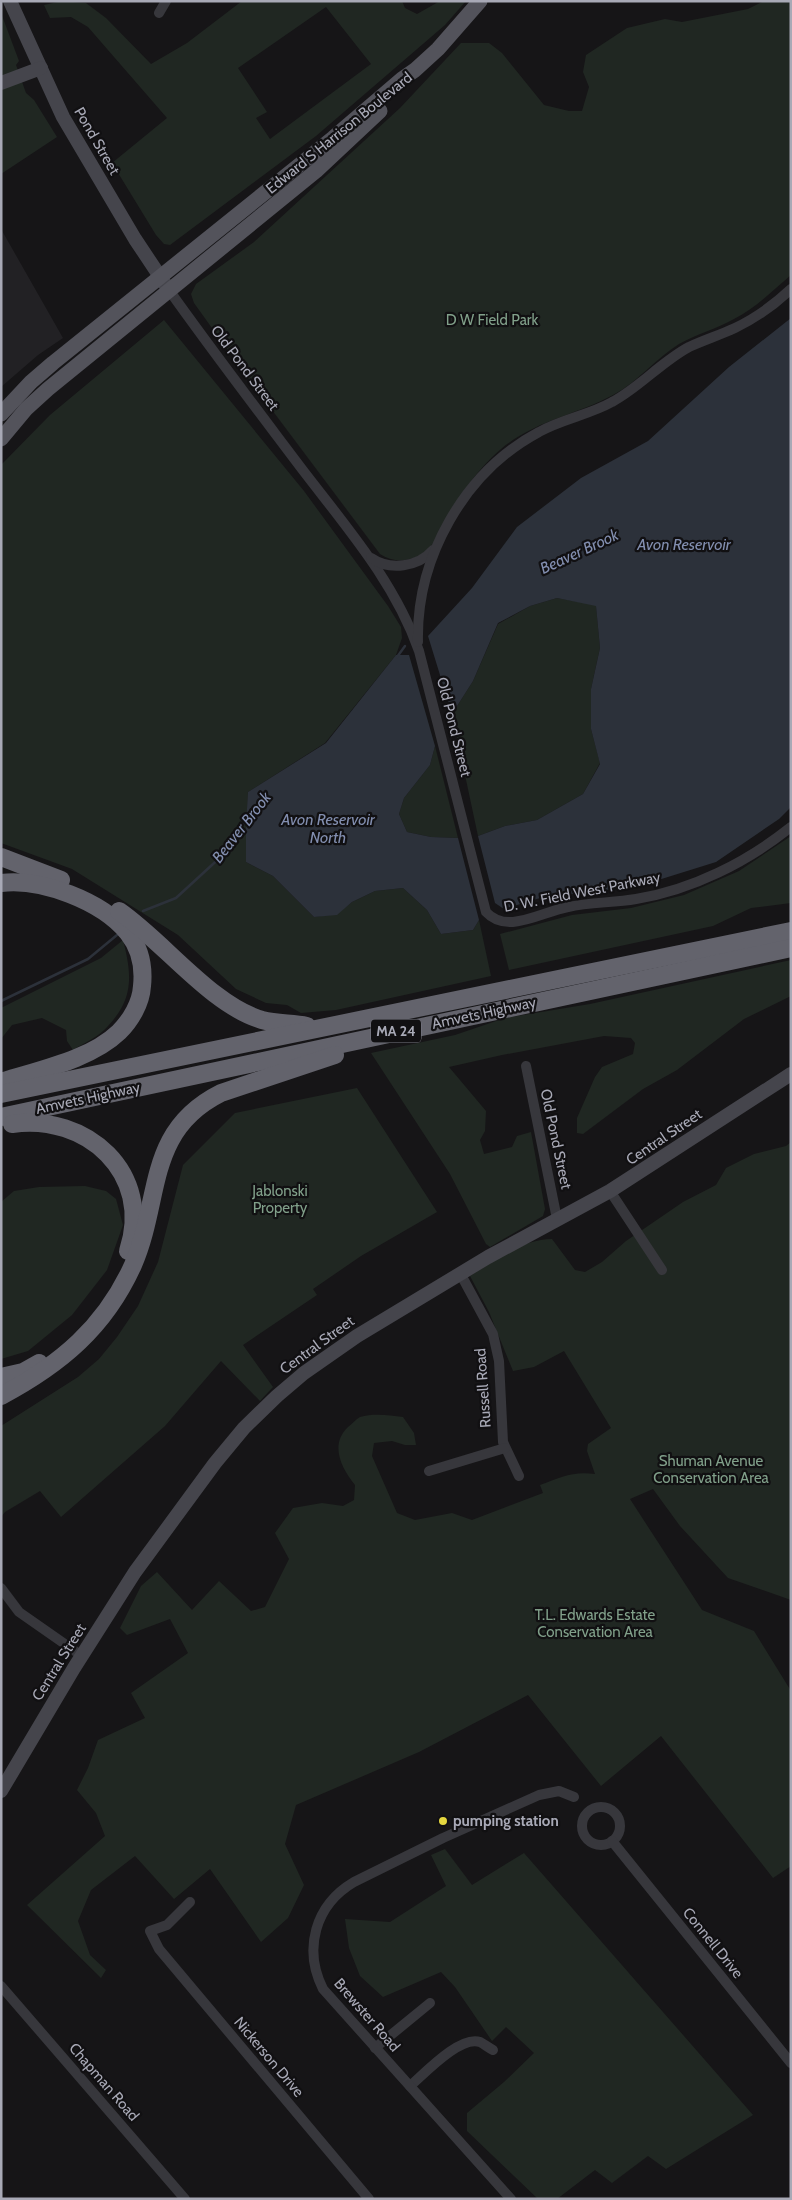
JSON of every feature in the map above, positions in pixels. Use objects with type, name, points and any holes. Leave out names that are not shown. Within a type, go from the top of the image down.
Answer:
[{"type":"highway","points":[[1,857],[74,886],[105,902],[136,924],[216,994],[235,1008],[268,1022],[323,1028]]},
{"type":"highway","points":[[1,883],[25,882],[50,887],[82,900],[106,914],[120,925],[134,942],[141,959],[143,980],[140,1000],[135,1010],[120,1031],[106,1043],[92,1051],[1,1082]]},
{"type":"highway","name":"Amvets Highway","points":[[1,1094],[791,931]]},
{"type":"highway","name":"Amvets Highway","points":[[1,1117],[791,948]]},
{"type":"highway","points":[[1,1396],[24,1384],[62,1358],[88,1333],[114,1300],[139,1248],[164,1152],[180,1123],[204,1102],[221,1093],[356,1049],[382,1034]]},
{"type":"highway","points":[[1,1124],[50,1123],[79,1132],[93,1141],[108,1154],[120,1169],[129,1190],[134,1214],[132,1236],[126,1257],[115,1280],[89,1319],[70,1339],[45,1359],[23,1372],[1,1377]]},
{"type":"main road","points":[[415,70],[438,49],[480,1]]},
{"type":"main road","name":"Edward S Harrison Boulevard","points":[[1,414],[46,370],[415,70]]},
{"type":"main road","name":"Edward S Harrison Boulevard","points":[[1,439],[26,409],[48,389],[316,171],[406,84],[415,70]]},
{"type":"street","name":"Pond Street","points":[[10,1],[63,117],[169,290]]},
{"type":"street","points":[[159,12],[166,1]]},
{"type":"street","points":[[1,83],[41,68]]},
{"type":"street","points":[[419,651],[419,613],[435,548],[463,499],[497,461],[513,447],[540,431],[611,403],[678,353],[745,323],[769,308],[791,289]]},
{"type":"street","name":"Old Pond Street","points":[[169,290],[232,378],[370,558],[404,614],[419,651],[486,912]]},
{"type":"street","points":[[370,558],[383,564],[401,566],[418,562],[435,548]]},
{"type":"street","name":"D. W. Field West Parkway","points":[[486,912],[493,919],[510,923],[566,907],[637,899],[659,894],[711,876],[727,868],[791,827]]},
{"type":"street","name":"Old Pond Street","points":[[526,1066],[557,1219]]},
{"type":"street","name":"Central Street","points":[[1,1791],[135,1572],[235,1438],[286,1387],[338,1348],[460,1274],[610,1191],[791,1074]]},
{"type":"street","points":[[610,1191],[662,1270]]},
{"type":"street","name":"Russell Road","points":[[460,1274],[487,1321],[495,1340],[499,1361],[501,1421],[505,1448],[519,1476]]},
{"type":"street","points":[[429,1471],[505,1448]]},
{"type":"street","points":[[1,1588],[19,1612],[32,1624],[82,1656]]},
{"type":"street","name":"Brewster Road","points":[[511,2199],[331,1999],[318,1978],[313,1950],[314,1934],[323,1913],[331,1901],[341,1890],[354,1882],[443,1838],[534,1798],[552,1792],[567,1793],[574,1797]]},
{"type":"street","name":"Connell Drive","points":[[612,1841],[791,2063]]},
{"type":"street","name":"Nickerson Drive","points":[[190,1902],[167,1925],[150,1931],[165,1956],[369,2199]]},
{"type":"street","name":"Chapman Road","points":[[1,1986],[185,2199]]},
{"type":"street","points":[[375,2048],[430,2003]]},
{"type":"street","points":[[410,2086],[454,2048],[466,2042],[479,2041],[493,2050]]},
{"type":"shaded area","points":[[1,229],[63,338],[38,355],[1,387]]},
{"type":"green space","points":[[62,1],[86,3],[106,18],[151,64],[187,43],[242,1],[402,1],[405,8],[417,14],[440,1],[466,1],[445,25],[316,136],[170,245],[164,244],[156,235],[112,163],[167,118],[88,27],[71,17],[50,18],[44,5]],"holes":[[[326,7],[371,64],[270,139],[256,118],[267,112],[238,68]]]},
{"type":"green space","name":"D W Field Park","points":[[764,1],[791,1],[791,275],[764,299],[742,315],[679,344],[622,390],[599,402],[541,425],[514,439],[487,462],[470,483],[461,495],[436,540],[426,551],[407,560],[393,560],[380,554],[194,303],[191,294],[196,284],[254,242],[400,108],[461,43],[489,43],[502,53],[544,105],[569,111],[582,111],[589,87],[583,72],[586,55],[627,28],[665,19],[682,22],[748,9]]},
{"type":"green space","points":[[1,13],[19,61],[16,65],[26,93],[34,100],[57,137],[1,174]]},
{"type":"green space","points":[[164,320],[304,491],[388,606],[401,627],[402,638],[396,655],[325,743],[248,792],[246,862],[273,876],[314,917],[337,914],[352,902],[375,891],[403,888],[427,910],[441,934],[473,930],[479,920],[491,976],[336,1010],[301,1013],[287,1005],[266,1003],[236,989],[178,935],[72,869],[1,843],[1,465],[50,415]]},
{"type":"green space","points":[[557,598],[596,605],[600,648],[591,689],[591,729],[600,763],[583,794],[537,820],[505,826],[478,836],[452,714],[473,681],[498,624],[530,606]]},
{"type":"green space","points":[[435,746],[458,838],[431,837],[407,832],[399,814],[404,798],[430,765]]},
{"type":"green space","points":[[791,836],[791,903],[751,908],[713,926],[509,970],[500,934],[572,915],[631,908],[684,895],[739,871]]},
{"type":"green space","points":[[123,940],[129,975],[127,996],[116,1016],[101,1033],[73,1050],[67,1041],[66,1030],[42,1018],[12,1025],[1,1039],[1,1008],[101,958]]},
{"type":"green space","points":[[791,960],[791,996],[744,1019],[677,1070],[643,1089],[583,1134],[577,1133],[577,1118],[595,1077],[602,1067],[633,1054],[635,1043],[631,1038],[604,1036],[449,1067],[486,1111],[485,1131],[480,1140],[484,1154],[512,1147],[517,1136],[531,1132],[545,1209],[543,1216],[490,1247],[486,1244],[450,1174],[371,1053],[455,1035],[505,1018],[590,1004]]},
{"type":"green space","name":"Jablonski Property","points":[[357,1088],[437,1212],[361,1256],[313,1289],[317,1295],[243,1345],[273,1387],[260,1401],[221,1361],[165,1426],[61,1517],[40,1491],[5,1512],[1,1517],[1,1426],[78,1377],[99,1359],[117,1337],[138,1306],[158,1262],[183,1165],[235,1113]]},
{"type":"green space","points":[[791,1142],[791,1600],[728,1578],[680,1526],[653,1489],[630,1499],[702,1610],[754,1631],[791,1691],[791,1866],[773,1878],[661,1736],[601,1786],[528,1695],[419,1752],[296,1805],[285,1844],[304,1885],[288,1918],[261,1942],[210,1869],[174,1899],[135,1856],[91,1890],[78,1921],[90,1955],[106,1970],[101,1978],[27,1905],[105,1836],[96,1813],[77,1790],[88,1768],[98,1740],[145,1718],[131,1693],[188,1653],[170,1619],[127,1635],[120,1628],[141,1586],[157,1572],[192,1610],[219,1581],[251,1611],[265,1607],[289,1559],[275,1533],[293,1508],[322,1503],[343,1506],[354,1500],[355,1485],[342,1464],[338,1449],[342,1434],[360,1417],[387,1415],[403,1417],[414,1433],[416,1445],[405,1445],[392,1441],[374,1443],[372,1456],[397,1513],[415,1520],[452,1513],[472,1520],[543,1493],[540,1485],[554,1479],[573,1474],[595,1474],[587,1451],[588,1444],[611,1428],[564,1351],[534,1367],[513,1371],[489,1312],[470,1276],[520,1247],[541,1240],[552,1239],[575,1270],[585,1272],[602,1262],[626,1241],[683,1202],[716,1185],[726,1168],[754,1154],[786,1146]]},
{"type":"green space","points":[[85,1186],[106,1191],[116,1199],[123,1225],[107,1270],[72,1315],[28,1351],[1,1359],[1,1202],[14,1191],[39,1187]]},
{"type":"green space","points":[[445,1849],[472,1885],[524,1853],[753,2115],[666,2169],[648,2156],[612,2183],[595,2170],[557,2199],[538,2199],[467,2131],[467,2113],[504,2082],[534,2053],[506,2027],[492,2041],[455,1987],[441,1972],[383,1997],[360,1976],[349,1948],[345,1919],[390,1922],[446,1886],[431,1855]]},
{"type":"water","name":"Avon Reservoir","points":[[791,318],[791,807],[779,819],[716,862],[639,886],[540,898],[504,909],[495,903],[478,836],[505,826],[537,820],[583,794],[600,764],[591,729],[591,689],[600,648],[596,606],[557,598],[530,606],[498,623],[473,681],[452,714],[428,636],[472,588],[517,527],[581,478],[648,441],[729,367]]},
{"type":"water","name":"Avon Reservoir North","points":[[396,655],[409,655],[435,746],[430,765],[404,798],[399,814],[407,832],[431,837],[458,838],[479,920],[473,930],[441,934],[427,910],[403,888],[375,891],[352,902],[337,915],[314,917],[273,876],[246,862],[248,792],[326,743]]},
{"type":"waterway","name":"Beaver Brook","points":[[397,657],[405,646]]},
{"type":"waterway","name":"Beaver Brook","points":[[143,911],[176,898],[225,853],[247,818]]},
{"type":"waterway","name":"Beaver Brook","points":[[1,1001],[88,959],[117,935]]},
{"type":"place","name":"pumping station","points":[[443,1821]]},
{"type":"park label","name":"Shuman Avenue Conservation Area","points":[[711,1470]]},
{"type":"park label","name":"T.L. Edwards Estate Conservation Area","points":[[595,1624]]}]
